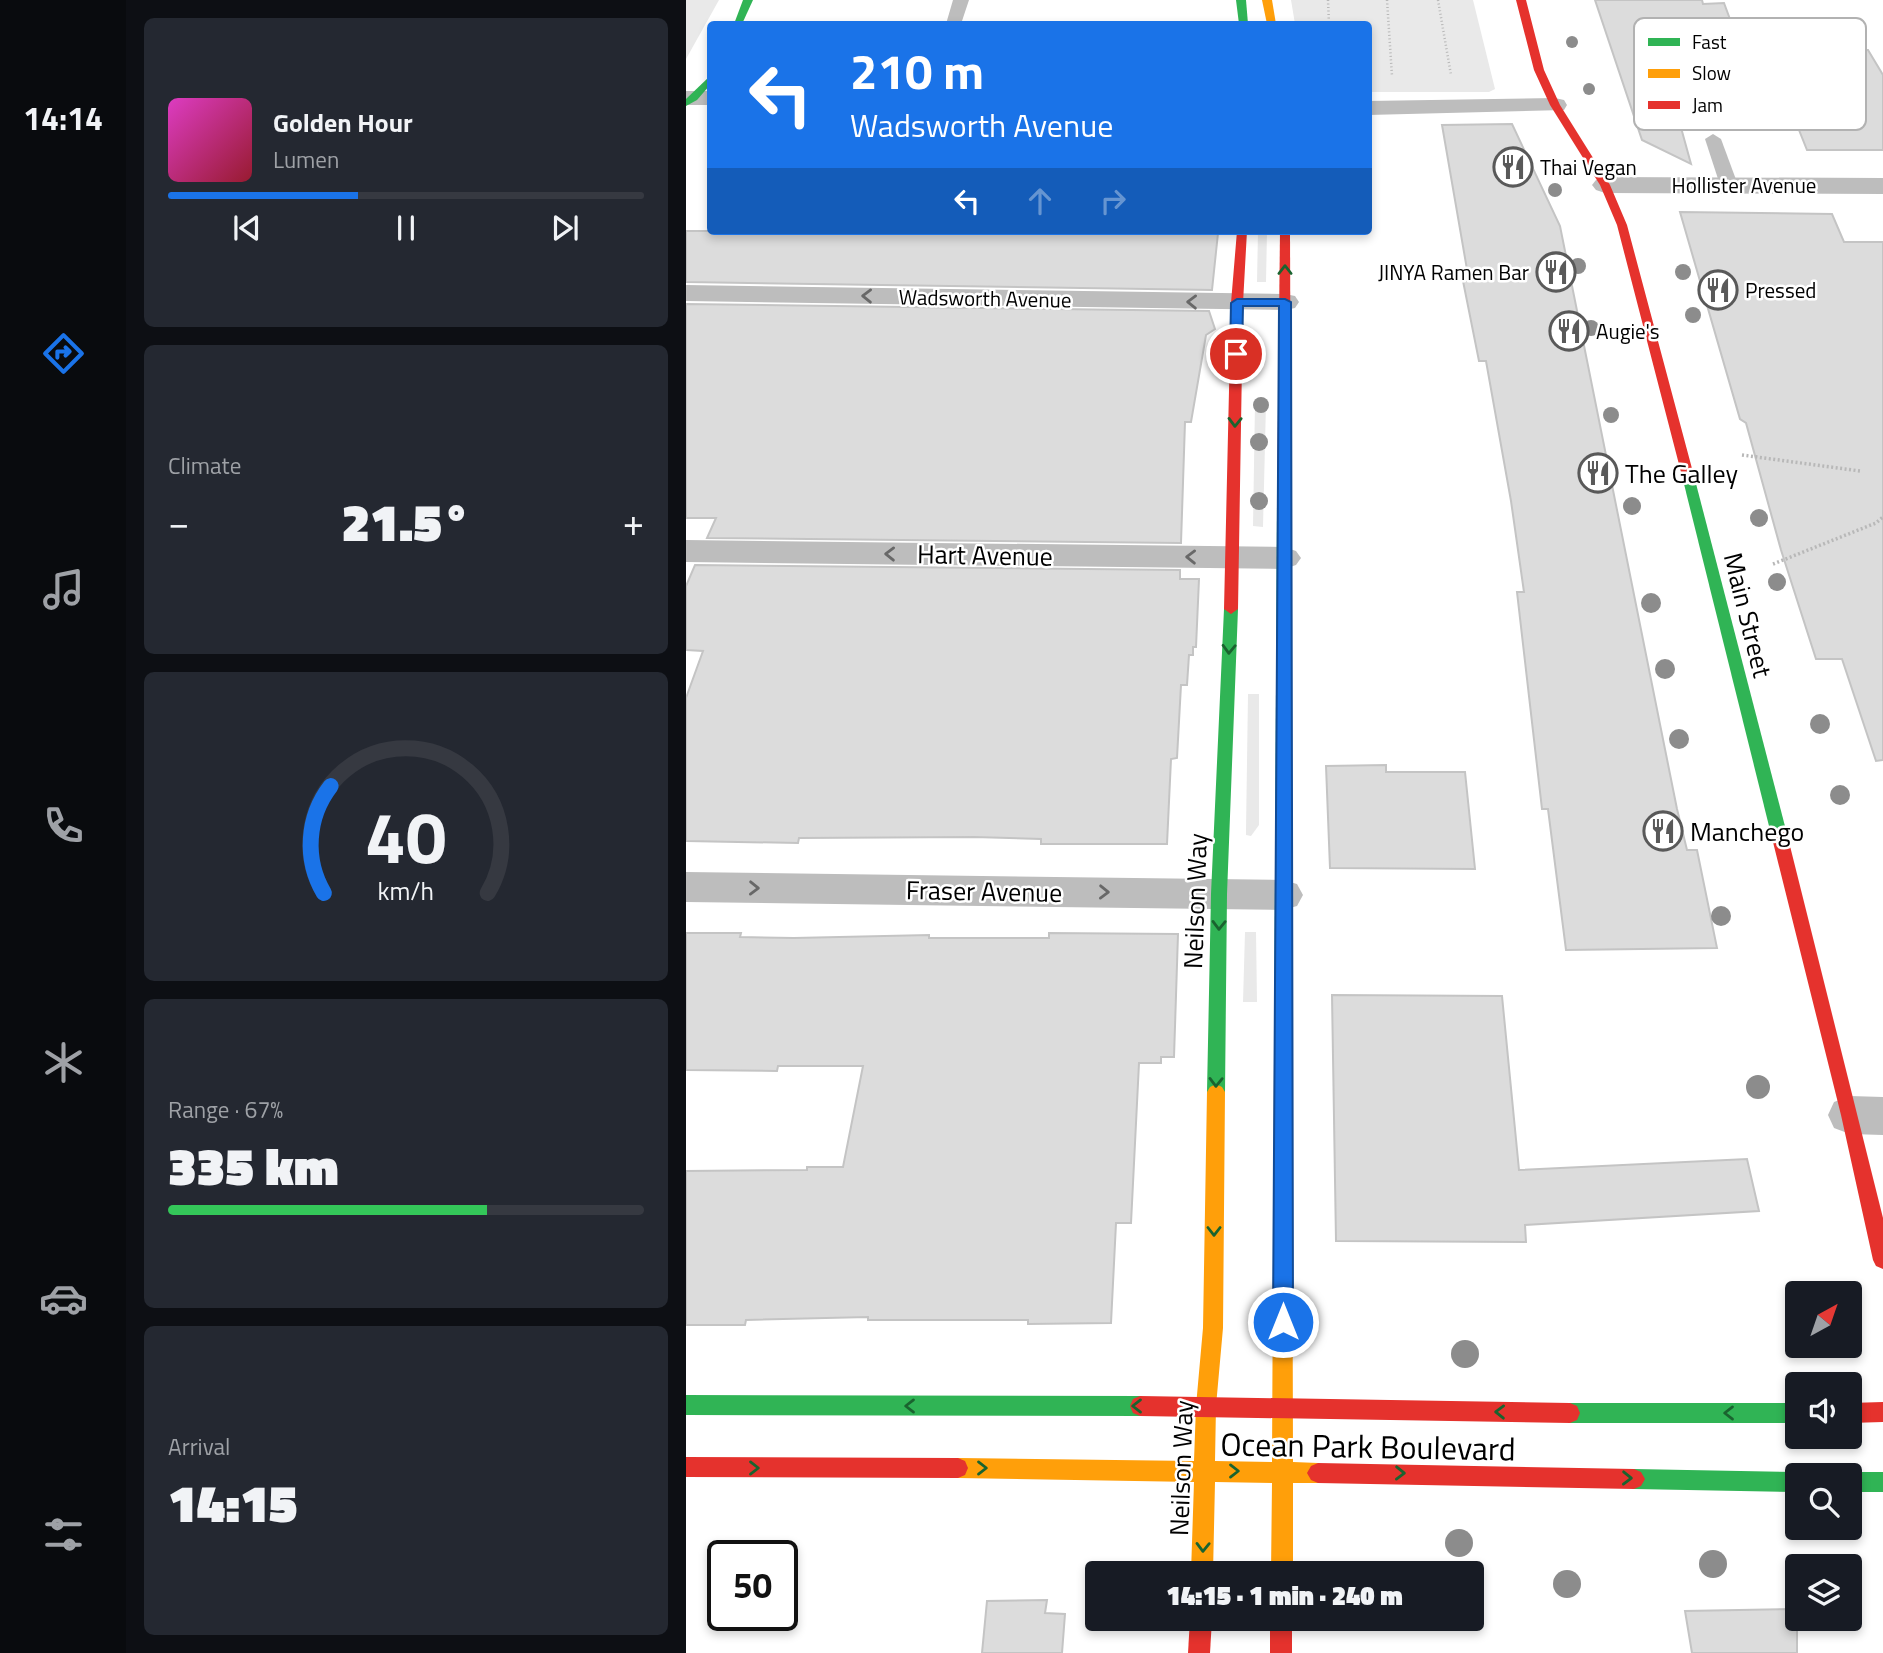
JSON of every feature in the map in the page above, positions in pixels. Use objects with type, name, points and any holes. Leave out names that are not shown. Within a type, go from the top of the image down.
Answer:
[{"type":"street","points":[[739,21],[748,0]]},
{"type":"street","points":[[1241,0],[1244,21]]},
{"type":"street","points":[[1267,0],[1271,21]]},
{"type":"street","name":"Main Street","points":[[1521,0],[1539,70],[1555,105],[1605,185],[1622,225],[1866,1116],[1883,1260]]},
{"type":"street","points":[[693,103],[707,83]]},
{"type":"street","points":[[1372,108],[1555,105]]},
{"type":"street","name":"Hollister Avenue","points":[[1605,185],[1883,186]]},
{"type":"street","name":"Neilson Way","points":[[1202,1561],[1206,1406],[1213,1328],[1219,894],[1233,558],[1237,303],[1242,235]]},
{"type":"street","points":[[1282,1561],[1285,235]]},
{"type":"street","name":"Wadsworth Avenue","points":[[686,293],[1285,302]]},
{"type":"street","name":"Hart Avenue","points":[[686,551],[1284,558]]},
{"type":"street","name":"Fraser Avenue","points":[[686,887],[1283,895]]},
{"type":"street","name":"Ocean Park Boulevard","points":[[686,1405],[1206,1406],[1281,1409],[1785,1413]]},
{"type":"street","points":[[1862,1412],[1883,1412]]},
{"type":"street","name":"Ocean Park Boulevard","points":[[686,1468],[1205,1471],[1785,1482]]},
{"type":"street","points":[[1862,1482],[1883,1482]]},
{"type":"street","points":[[1199,1653],[1200,1631]]},
{"type":"street","points":[[1281,1631],[1281,1653]]},
{"type":"lane","points":[[955,21],[961,0]]},
{"type":"lane","points":[[1713,139],[1729,185]]},
{"type":"path","points":[[1328,0],[1329,21]]},
{"type":"path","points":[[1387,0],[1392,79]]},
{"type":"path","points":[[1438,0],[1452,79]]},
{"type":"path","points":[[1742,455],[1860,471]]},
{"type":"path","points":[[1773,564],[1876,523],[1883,517]]},
{"type":"shaded area","points":[[686,0],[719,0],[707,21],[686,59]]},
{"type":"shaded area","points":[[1291,0],[1473,0],[1495,89],[1489,92],[1372,92],[1372,21],[1294,21]]},
{"type":"shaded area","points":[[1258,235],[1267,235],[1266,282],[1257,282]]},
{"type":"shaded area","points":[[1263,400],[1266,403],[1263,527],[1253,526],[1255,403]]},
{"type":"shaded area","points":[[1248,694],[1259,694],[1259,825],[1251,836],[1246,835]]},
{"type":"shaded area","points":[[1245,932],[1256,932],[1257,1002],[1243,1002]]},
{"type":"building","points":[[1595,0],[1702,0],[1703,4],[1724,3],[1730,18],[1634,18],[1634,116]]},
{"type":"building","points":[[1868,50],[1883,75],[1883,150],[1807,150],[1799,130],[1866,130]]},
{"type":"building","points":[[1512,124],[1560,226],[1677,809],[1687,850],[1697,850],[1717,948],[1566,950],[1548,809],[1542,809],[1517,592],[1524,592],[1511,501],[1486,361],[1479,361],[1463,281],[1469,281],[1442,125]]},
{"type":"building","points":[[1639,130],[1682,130],[1691,164],[1642,140]]},
{"type":"building","points":[[1680,212],[1832,214],[1844,242],[1883,242],[1883,760],[1876,761],[1842,659],[1816,659],[1781,550],[1746,423],[1740,419]]},
{"type":"building","points":[[686,231],[707,231],[707,235],[1218,235],[1212,290],[686,282]]},
{"type":"building","points":[[686,304],[1209,311],[1215,329],[1206,335],[1191,422],[1185,422],[1181,543],[707,538],[716,518],[686,518]]},
{"type":"building","points":[[695,565],[1180,570],[1180,579],[1199,579],[1196,647],[1193,647],[1193,655],[1189,655],[1187,685],[1181,685],[1177,758],[1171,759],[1167,844],[1041,844],[1041,839],[974,837],[799,838],[798,843],[686,841],[686,698],[703,651],[686,650],[686,586]]},
{"type":"building","points":[[1386,765],[1386,772],[1465,772],[1475,869],[1330,868],[1326,766]]},
{"type":"building","points":[[686,933],[741,933],[740,937],[794,938],[929,935],[929,938],[1049,938],[1049,933],[1178,934],[1174,1057],[1161,1057],[1161,1063],[1139,1063],[1131,1223],[1116,1223],[1111,1323],[1028,1324],[1028,1320],[868,1320],[868,1317],[746,1320],[745,1325],[686,1325],[686,1171],[843,1167],[863,1066],[778,1066],[777,1071],[686,1070]]},
{"type":"building","points":[[1332,995],[1502,996],[1519,1170],[1747,1159],[1759,1211],[1525,1225],[1526,1242],[1336,1241]]},
{"type":"building","points":[[1047,1600],[1045,1613],[1065,1614],[1062,1653],[982,1653],[987,1601]]},
{"type":"building","points":[[1785,1609],[1785,1631],[1797,1631],[1797,1653],[1692,1653],[1685,1611]]},
{"type":"traffic: fast","points":[[739,21],[748,0]]},
{"type":"traffic: fast","points":[[1241,0],[1244,21]]},
{"type":"traffic: fast","points":[[686,103],[707,83]]},
{"type":"traffic: fast","points":[[1688,476],[1779,834]]},
{"type":"traffic: fast","points":[[1283,1063],[1284,504]]},
{"type":"traffic: fast","points":[[1216,1092],[1219,894],[1231,609]]},
{"type":"traffic: fast","points":[[686,1405],[1140,1406]]},
{"type":"traffic: fast","points":[[1570,1413],[1785,1413]]},
{"type":"traffic: fast","points":[[1634,1479],[1785,1482]]},
{"type":"traffic: fast","points":[[1862,1482],[1883,1482]]},
{"type":"traffic: slow","points":[[1267,0],[1271,21]]},
{"type":"traffic: slow","points":[[1282,1561],[1283,1063]]},
{"type":"traffic: slow","points":[[1202,1561],[1206,1406],[1213,1328],[1216,1092]]},
{"type":"traffic: slow","points":[[958,1468],[1318,1473]]},
{"type":"traffic: jam","points":[[1521,0],[1539,70],[1555,105],[1605,185],[1622,225],[1688,476]]},
{"type":"traffic: jam","points":[[1231,609],[1237,303],[1242,235]]},
{"type":"traffic: jam","points":[[1284,504],[1285,235]]},
{"type":"traffic: jam","points":[[1779,834],[1850,1115],[1883,1260]]},
{"type":"traffic: jam","points":[[1140,1406],[1570,1413]]},
{"type":"traffic: jam","points":[[1862,1413],[1883,1412]]},
{"type":"traffic: jam","points":[[686,1467],[958,1468]]},
{"type":"traffic: jam","points":[[1318,1473],[1634,1479]]},
{"type":"traffic: jam","points":[[1199,1653],[1200,1631]]},
{"type":"traffic: jam","points":[[1281,1631],[1281,1653]]},
{"type":"place","name":"Thai Vegan","points":[[1513,167]]},
{"type":"place","name":"JINYA Ramen Bar","points":[[1556,272]]},
{"type":"place","name":"Pressed","points":[[1718,290]]},
{"type":"place","name":"Augie's","points":[[1569,331]]},
{"type":"place","name":"The Galley","points":[[1598,473]]},
{"type":"place","name":"Manchego","points":[[1663,831]]},
{"type":"route","points":[[1236,354],[1237,303],[1285,302],[1283,1322]]}]
